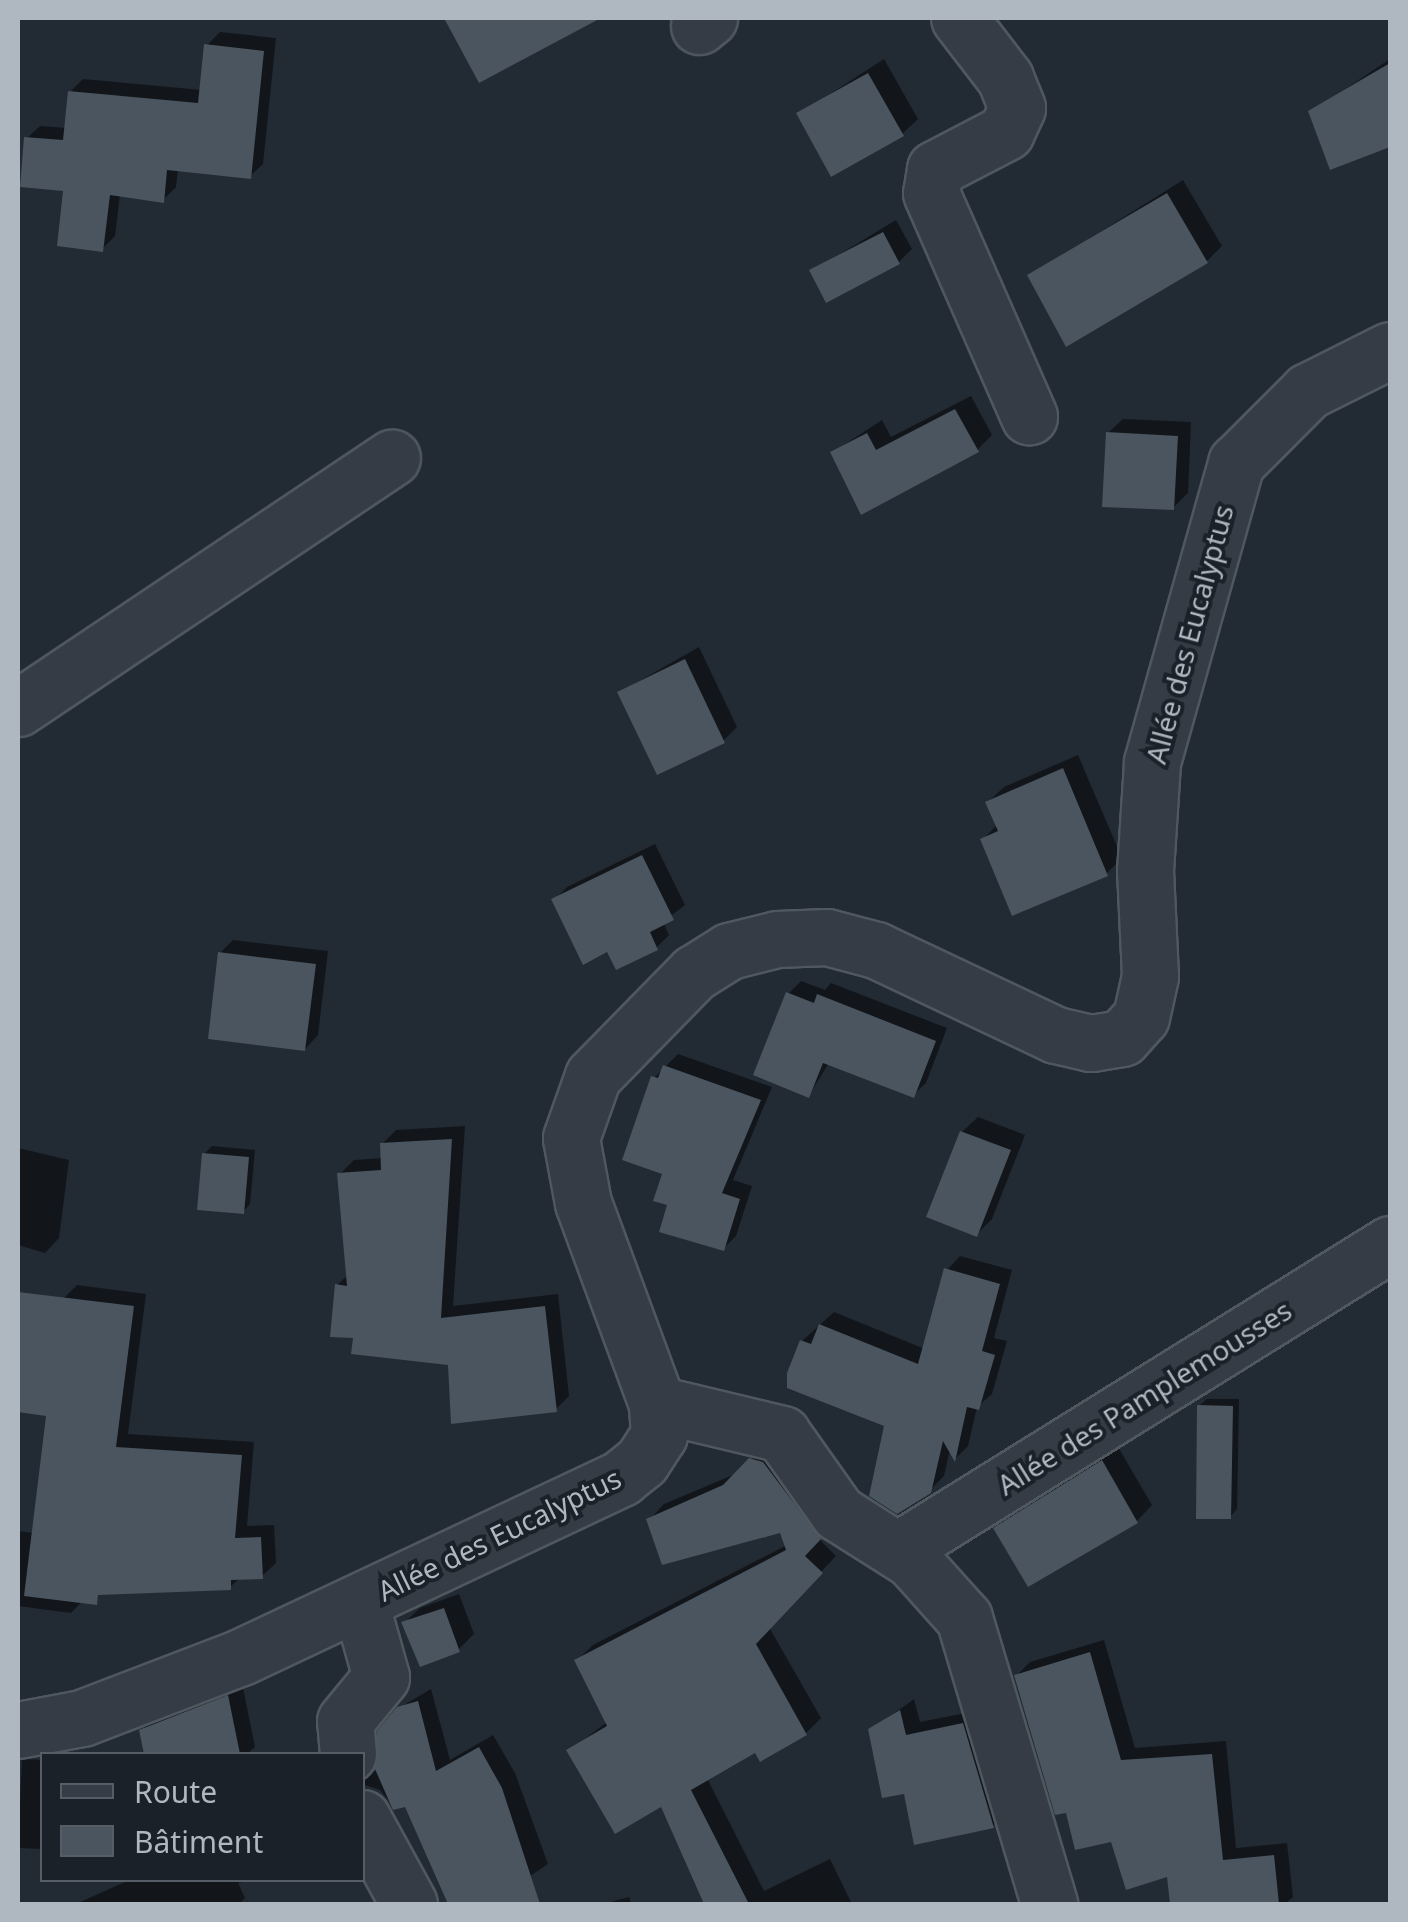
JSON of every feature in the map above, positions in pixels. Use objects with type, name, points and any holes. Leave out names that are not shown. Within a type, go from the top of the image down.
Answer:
[{"type":"street","points":[[959,18],[1005,78],[1017,108],[1006,132],[935,168],[931,193],[1029,416]]},
{"type":"street","name":"Allée des Eucalyptus","points":[[18,1730],[82,1718],[360,1602],[621,1478],[659,1436],[656,1404],[574,1172],[571,1138],[593,1076],[694,974],[729,951],[777,939],[827,937],[876,950],[1056,1035],[1091,1043],[1122,1038],[1140,1016],[1150,976],[1145,871],[1152,762],[1236,463],[1308,391],[1390,350]]},
{"type":"street","points":[[18,708],[392,458]]},
{"type":"street","name":"Allée des Pamplemousses","points":[[898,1550],[1390,1244]]},
{"type":"street","points":[[656,1404],[782,1434],[838,1513],[898,1550],[964,1618],[1049,1904]]},
{"type":"street","points":[[348,1752],[345,1721],[378,1690],[382,1677],[360,1602]]},
{"type":"street","points":[[365,1823],[409,1904]]},
{"type":"building","points":[[444,18],[601,18],[479,83]]},
{"type":"building","points":[[204,44],[264,51],[251,179],[167,170],[164,203],[110,195],[103,252],[57,246],[63,191],[20,187],[24,137],[63,140],[68,91],[198,103]]},
{"type":"building","points":[[1390,63],[1390,147],[1330,170],[1308,111]]},
{"type":"building","points":[[868,73],[904,136],[831,177],[796,113]]},
{"type":"building","points":[[1167,193],[1208,263],[1066,347],[1027,275]]},
{"type":"building","points":[[883,232],[900,264],[826,303],[809,270]]},
{"type":"building","points":[[955,409],[979,452],[861,515],[830,452],[867,433],[876,450]]},
{"type":"building","points":[[1106,432],[1178,436],[1174,510],[1102,507]]},
{"type":"building","points":[[685,659],[725,743],[657,775],[617,692]]},
{"type":"building","points":[[1063,768],[1108,876],[1012,916],[980,839],[998,831],[985,802]]},
{"type":"building","points":[[642,855],[674,920],[650,932],[658,950],[616,970],[607,952],[583,965],[551,899]]},
{"type":"building","points":[[218,952],[316,964],[305,1051],[208,1039]]},
{"type":"building","points":[[786,992],[814,1003],[817,994],[936,1041],[914,1098],[823,1063],[809,1098],[753,1075]]},
{"type":"building","points":[[663,1065],[761,1100],[722,1193],[740,1199],[724,1251],[659,1232],[667,1205],[653,1201],[662,1174],[622,1160],[651,1076],[658,1078]]},
{"type":"building","points":[[960,1131],[1011,1150],[977,1237],[926,1217]]},
{"type":"building","points":[[452,1139],[441,1318],[545,1306],[557,1412],[451,1424],[448,1365],[351,1354],[353,1338],[330,1337],[335,1284],[347,1286],[337,1173],[381,1170],[380,1143]]},
{"type":"building","points":[[202,1153],[249,1157],[244,1214],[197,1210]]},
{"type":"building","points":[[944,1268],[1000,1284],[982,1351],[995,1355],[979,1410],[967,1407],[955,1462],[943,1441],[931,1493],[897,1514],[869,1496],[884,1426],[787,1388],[787,1373],[800,1340],[811,1344],[819,1324],[918,1364]]},
{"type":"building","points":[[18,1292],[134,1306],[116,1447],[242,1455],[235,1538],[261,1537],[263,1579],[231,1580],[231,1590],[98,1595],[97,1605],[24,1596],[46,1416],[18,1412]]},
{"type":"building","points":[[1197,1405],[1233,1406],[1231,1519],[1196,1519]]},
{"type":"building","points":[[749,1458],[763,1462],[821,1539],[805,1556],[823,1573],[756,1644],[807,1735],[760,1762],[755,1753],[691,1790],[749,1904],[704,1904],[661,1807],[615,1834],[566,1750],[607,1726],[574,1660],[786,1550],[780,1533],[662,1565],[646,1519],[723,1485]]},
{"type":"building","points":[[1102,1460],[1138,1523],[1028,1587],[993,1528]]},
{"type":"building","points":[[444,1608],[460,1652],[420,1667],[401,1622]]},
{"type":"building","points":[[1090,1652],[1121,1760],[1212,1754],[1223,1860],[1274,1855],[1279,1904],[1170,1904],[1167,1877],[1126,1890],[1111,1842],[1075,1850],[1066,1813],[1055,1815],[1014,1675]]},
{"type":"building","points":[[228,1695],[240,1752],[144,1752],[139,1730]]},
{"type":"building","points":[[418,1701],[436,1771],[479,1747],[502,1788],[540,1904],[448,1904],[405,1807],[393,1810],[375,1769],[377,1731],[397,1707]]},
{"type":"building","points":[[900,1710],[906,1735],[963,1723],[994,1828],[914,1845],[904,1794],[882,1798],[868,1729]]}]
